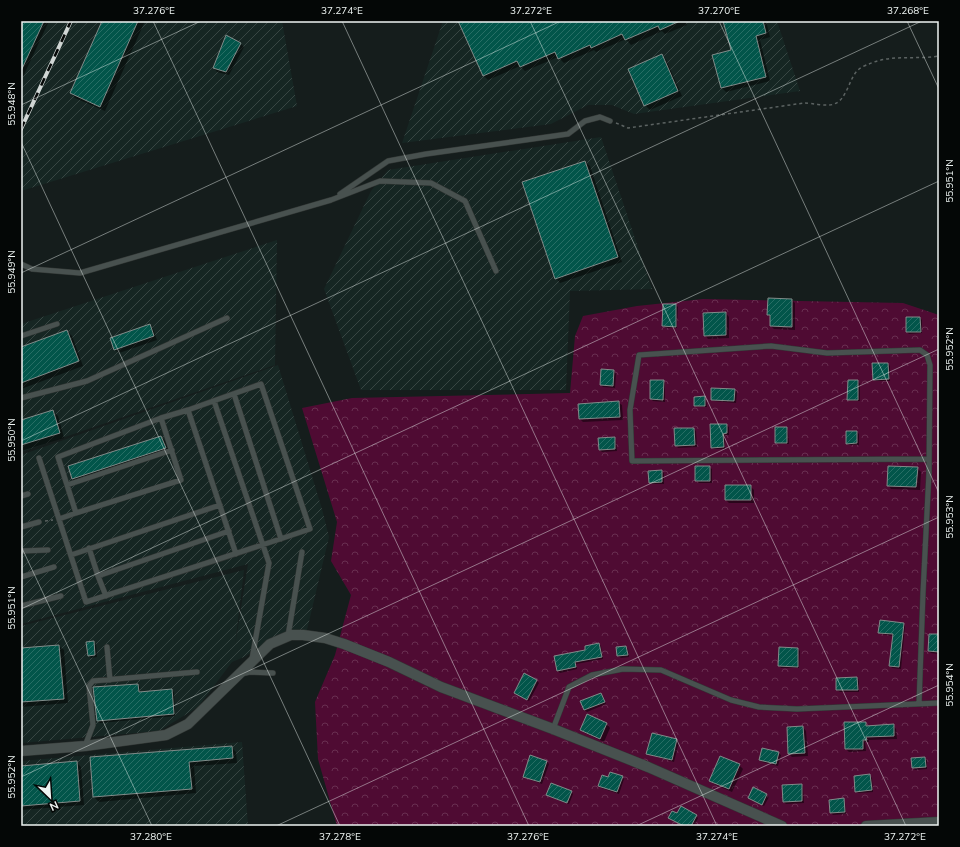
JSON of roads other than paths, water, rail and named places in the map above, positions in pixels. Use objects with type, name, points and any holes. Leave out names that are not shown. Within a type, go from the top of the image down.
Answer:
[{"type":"street","points":[[21,751],[85,746],[166,735],[188,724],[270,644],[288,637],[303,635],[325,638],[344,644],[389,662],[441,687],[648,767],[782,826]]},
{"type":"street","points":[[866,826],[939,822]]},
{"type":"lane","points":[[331,200],[388,161],[426,154],[568,134],[585,121],[600,117],[610,121]]},
{"type":"lane","points":[[21,264],[32,269],[80,273],[331,200],[380,181],[431,184],[465,201],[496,271]]},
{"type":"lane","points":[[21,398],[87,381],[227,318]]},
{"type":"lane","points":[[21,336],[57,324]]},
{"type":"lane","points":[[920,704],[929,459],[930,364],[927,355],[920,350],[827,353],[771,346],[639,354],[630,410],[632,461],[929,459]]},
{"type":"lane","points":[[39,458],[86,602],[310,529],[261,384],[162,418],[58,457],[76,514]]},
{"type":"lane","points":[[234,394],[281,539]]},
{"type":"lane","points":[[214,401],[269,563],[252,662]]},
{"type":"lane","points":[[188,410],[236,554]]},
{"type":"lane","points":[[59,519],[181,480],[162,418]]},
{"type":"lane","points":[[67,485],[172,450]]},
{"type":"lane","points":[[21,496],[28,494]]},
{"type":"lane","points":[[71,555],[220,505]]},
{"type":"lane","points":[[21,527],[39,522]]},
{"type":"lane","points":[[98,576],[229,531]]},
{"type":"lane","points":[[89,548],[106,596]]},
{"type":"lane","points":[[21,551],[48,550]]},
{"type":"lane","points":[[288,637],[302,552]]},
{"type":"lane","points":[[21,577],[54,567]]},
{"type":"lane","points":[[21,606],[61,596]]},
{"type":"lane","points":[[107,647],[110,680]]},
{"type":"lane","points":[[553,729],[569,687],[592,675],[623,669],[661,670],[731,700],[759,707],[797,709],[939,703]]},
{"type":"lane","points":[[85,746],[93,725],[89,686],[93,681],[197,672]]},
{"type":"lane","points":[[238,675],[250,672],[273,673]]},
{"type":"railway","points":[[21,129],[71,21]]}]
